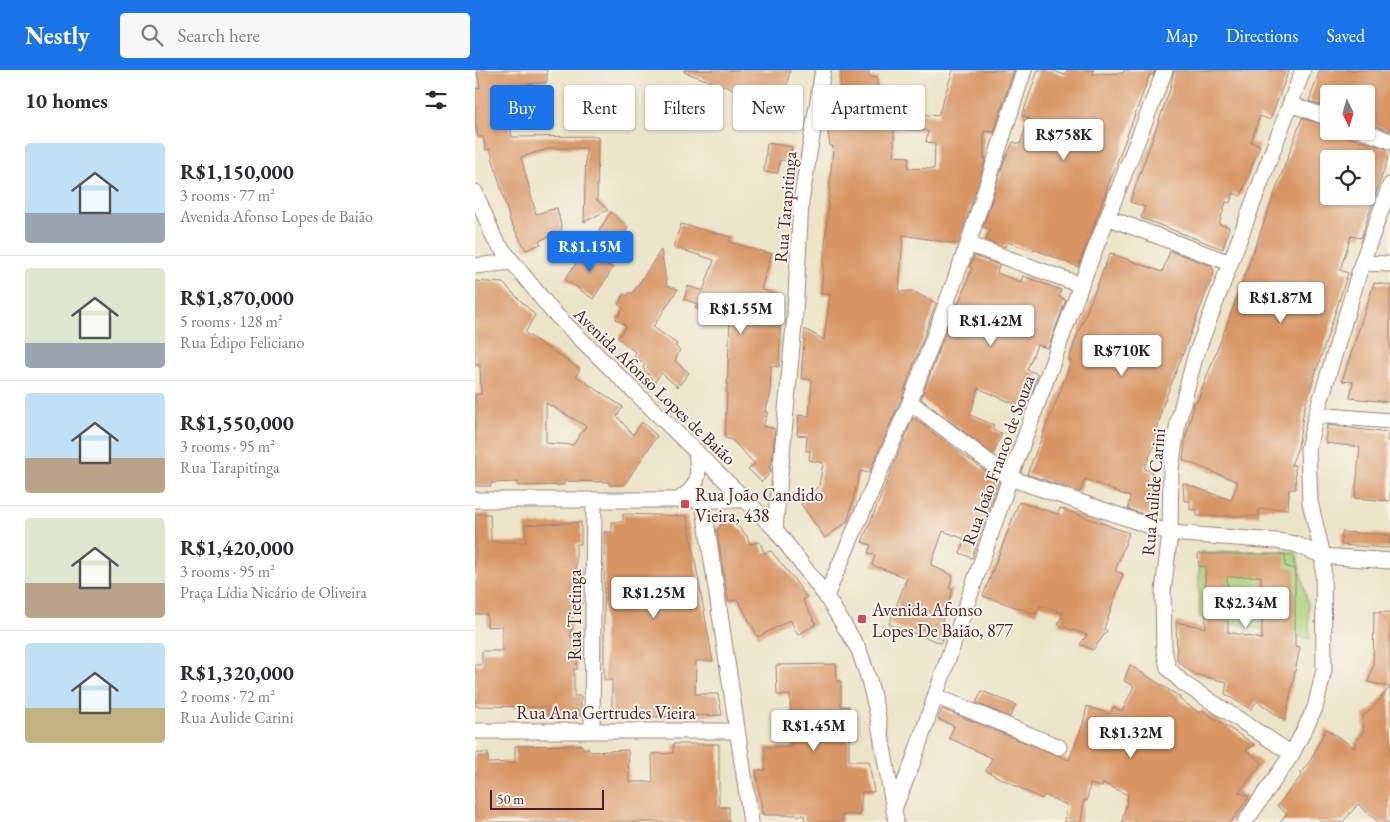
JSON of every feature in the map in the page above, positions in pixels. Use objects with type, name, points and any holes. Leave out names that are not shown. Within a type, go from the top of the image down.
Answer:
[{"type":"street","name":"Rua Tarapitinga","points":[[775,529],[795,314],[801,202],[823,70]]},
{"type":"street","points":[[827,596],[910,402],[968,244],[1024,70]]},
{"type":"street","name":"Rua João Franco de Souza","points":[[895,815],[1010,478],[1081,285],[1109,218],[1165,70]]},
{"type":"street","name":"Rua Aulide Carini","points":[[1292,754],[1183,683],[1168,668],[1164,650],[1163,592],[1169,533],[1171,469],[1177,422],[1195,357],[1303,70]]},
{"type":"street","points":[[1290,104],[1320,115]]},
{"type":"street","points":[[1375,135],[1390,141]]},
{"type":"street","points":[[1245,822],[1292,754],[1315,708],[1323,670],[1323,556],[1310,502],[1308,448],[1315,416],[1363,263],[1390,185]]},
{"type":"street","name":"Avenida Afonso Lopes de Baião","points":[[475,192],[495,240],[552,311],[775,529],[827,596],[859,650],[867,672],[877,712],[895,815]]},
{"type":"street","points":[[1109,218],[1230,263]]},
{"type":"street","points":[[968,244],[1081,285]]},
{"type":"street","points":[[475,266],[512,262]]},
{"type":"street","points":[[1363,263],[1390,264]]},
{"type":"street","points":[[910,402],[1010,478],[1169,533],[1276,541],[1295,544],[1323,556],[1390,561]]},
{"type":"street","points":[[1315,416],[1390,421]]},
{"type":"street","points":[[678,500],[697,483],[699,474],[696,451]]},
{"type":"street","points":[[475,500],[745,500]]},
{"type":"street","name":"Rua Tietinga","points":[[592,731],[594,500]]},
{"type":"street","points":[[703,501],[751,822]]},
{"type":"street","points":[[935,696],[1059,748]]},
{"type":"street","name":"Rua Ana Gertrudes Vieira","points":[[475,731],[736,731]]},
{"type":"street","points":[[888,769],[899,770],[911,767]]},
{"type":"green space","points":[[1199,552],[1296,552],[1308,604],[1310,639],[1199,617]]},
{"type":"building","points":[[477,70],[547,70],[547,82],[490,85],[490,130],[511,130],[512,137],[598,136],[597,200],[608,210],[584,222],[586,148],[551,148],[521,157],[536,214],[557,208],[562,230],[539,241],[541,244],[526,250],[510,221],[490,149],[486,150],[483,137],[478,137],[475,122],[475,89],[480,88]]},
{"type":"building","points":[[684,70],[790,70],[787,85],[733,85],[733,89],[684,72]]},
{"type":"building","points":[[842,70],[869,70],[869,77],[878,78],[878,85],[840,85]]},
{"type":"building","points":[[953,70],[1014,70],[994,132],[984,131],[984,158],[986,158],[958,244],[903,235],[899,292],[912,291],[936,303],[901,399],[869,473],[860,471],[848,521],[825,538],[801,504],[819,486],[823,463],[809,460],[810,451],[806,451],[807,436],[797,435],[799,415],[809,416],[812,380],[801,378],[805,329],[824,340],[830,294],[821,295],[833,146],[830,146],[828,130],[894,130],[894,156],[909,157],[908,168],[934,169],[935,143],[926,142],[928,131],[911,130],[925,130],[925,115],[938,116]]},
{"type":"building","points":[[1038,70],[1051,70],[1065,75],[1067,70],[1094,70],[1093,74],[1124,73],[1124,70],[1155,70],[1153,76],[1150,74],[1078,267],[1034,249],[1033,251],[1007,242],[1005,247],[986,240],[990,230],[983,227],[1005,159],[1013,142],[1020,144],[1029,118],[1022,116]]},
{"type":"building","points":[[1174,70],[1289,70],[1270,120],[1260,116],[1251,142],[1260,145],[1241,196],[1233,193],[1230,203],[1226,202],[1219,224],[1229,227],[1223,249],[1141,218],[1145,207],[1130,202],[1170,89]]},
{"type":"building","points":[[1320,70],[1390,70],[1390,131],[1375,125],[1375,85],[1320,85],[1320,105],[1309,101]]},
{"type":"building","points":[[1302,118],[1320,124],[1320,140],[1358,140],[1390,150],[1375,196],[1375,150],[1320,150],[1320,205],[1372,205],[1361,238],[1351,236],[1340,270],[1348,273],[1304,409],[1298,447],[1291,465],[1295,465],[1296,489],[1289,489],[1288,509],[1259,509],[1259,516],[1197,516],[1197,510],[1190,510],[1190,501],[1184,501],[1183,483],[1231,500],[1238,482],[1183,460],[1186,435],[1195,401],[1197,402]]},
{"type":"building","points":[[767,143],[792,147],[790,161],[780,160],[778,173],[764,172]]},
{"type":"building","points":[[611,212],[628,228],[614,252],[599,230]]},
{"type":"building","points":[[681,224],[731,237],[729,242],[772,254],[761,289],[781,296],[779,367],[771,366],[770,397],[765,412],[768,412],[763,426],[775,429],[772,462],[769,465],[771,472],[762,482],[748,469],[755,464],[732,440],[725,438],[730,319],[695,308],[697,304],[684,299],[688,286],[703,291],[714,260],[673,247]]},
{"type":"building","points":[[588,247],[609,261],[607,265],[613,268],[593,299],[565,279]]},
{"type":"building","points":[[661,250],[667,286],[678,289],[653,327],[677,344],[675,346],[680,350],[675,361],[689,373],[678,387],[661,373],[655,382],[643,368],[645,364],[634,356],[636,353],[618,338],[626,326],[616,319],[623,308],[618,304],[624,294],[627,296],[630,292],[632,294]]},
{"type":"building","points":[[1170,251],[1212,266],[1214,272],[1162,408],[1154,446],[1144,469],[1152,472],[1150,516],[1128,509],[1130,497],[1085,479],[1080,492],[1027,474],[1060,392],[1071,361],[1069,360],[1074,344],[1110,253],[1162,272]]},
{"type":"building","points":[[974,256],[999,265],[997,273],[1021,282],[1023,276],[1061,290],[1059,297],[1066,300],[1048,348],[1037,345],[1027,370],[1038,374],[1026,409],[978,388],[970,415],[994,425],[992,430],[1002,433],[993,454],[921,399],[956,304],[958,305],[972,268],[970,267]]},
{"type":"building","points":[[475,281],[503,283],[535,315],[525,333],[580,369],[576,376],[623,407],[617,416],[633,435],[642,422],[657,436],[624,485],[609,485],[609,482],[564,481],[564,485],[518,486],[518,482],[491,483],[491,486],[475,486],[475,394],[481,394],[480,365],[475,365]],"holes":[[[546,403],[586,426],[573,445],[546,443]]]},
{"type":"building","points":[[1374,283],[1390,285],[1390,402],[1350,398],[1353,382],[1342,381]]},
{"type":"building","points":[[913,418],[999,481],[972,558],[960,553],[965,539],[943,531],[931,565],[953,576],[949,588],[953,590],[941,623],[948,626],[941,643],[889,624],[907,578],[872,565],[875,555],[868,553],[871,545],[862,542]]},
{"type":"building","points":[[1327,425],[1388,433],[1387,441],[1390,442],[1390,501],[1355,498],[1360,447],[1325,443]]},
{"type":"building","points":[[1019,502],[1058,514],[1060,508],[1129,533],[1115,571],[1123,574],[1104,629],[1107,631],[1093,650],[1080,644],[1087,635],[1058,625],[1063,613],[1040,605],[1036,614],[983,596]]},
{"type":"building","points":[[475,514],[490,514],[491,542],[526,542],[525,525],[581,522],[581,544],[576,544],[576,570],[582,570],[582,604],[571,604],[571,638],[577,638],[577,669],[574,669],[574,696],[581,696],[581,717],[547,717],[547,707],[475,706],[475,665],[482,665],[482,651],[502,651],[502,626],[487,627],[487,614],[475,614]]},
{"type":"building","points":[[623,514],[687,516],[713,661],[696,661],[695,694],[718,694],[722,715],[651,717],[639,716],[639,714],[612,714],[612,680],[604,680],[604,532],[612,532],[612,522],[623,522]]},
{"type":"building","points":[[734,522],[747,536],[750,544],[760,542],[764,553],[771,551],[793,578],[807,598],[803,600],[816,624],[798,635],[790,620],[758,637],[738,600],[728,601],[717,530],[722,523]]},
{"type":"building","points":[[1342,532],[1390,535],[1390,548],[1341,545]]},
{"type":"building","points":[[1198,554],[1285,554],[1285,566],[1295,569],[1295,646],[1300,647],[1285,721],[1257,701],[1251,709],[1238,702],[1225,694],[1227,682],[1194,674],[1177,661],[1176,622],[1206,628],[1205,566],[1199,567]],"holes":[[[1261,576],[1262,639],[1228,632],[1227,577]]]},
{"type":"building","points":[[1374,612],[1390,612],[1390,687],[1368,682],[1373,666]]},
{"type":"building","points":[[836,664],[837,681],[841,681],[841,707],[849,706],[849,761],[869,761],[874,792],[862,792],[860,815],[842,815],[842,822],[805,822],[804,815],[763,815],[756,770],[765,770],[765,747],[792,747],[790,695],[777,695],[776,665]]},
{"type":"building","points":[[1130,665],[1180,697],[1179,699],[1200,713],[1202,710],[1255,745],[1246,750],[1262,763],[1239,792],[1249,797],[1231,822],[1122,822],[1128,795],[1103,783],[1102,787],[1090,784],[1087,801],[1084,800],[1081,822],[1065,822],[1067,805],[1044,795],[1042,799],[986,771],[992,758],[949,738],[954,726],[938,719],[942,709],[1069,760],[1083,724],[1087,706],[1110,714],[1113,707],[1122,711],[1134,686],[1124,681]]},
{"type":"building","points":[[1390,687],[1390,822],[1378,822],[1358,804],[1343,822],[1280,822],[1287,814],[1277,806],[1302,775],[1300,774],[1310,761],[1326,729],[1355,748],[1354,745],[1364,730],[1363,715],[1372,709]]},
{"type":"building","points":[[982,691],[1016,705],[1010,717],[976,703]]},
{"type":"building","points":[[673,744],[719,744],[719,807],[729,807],[729,822],[475,822],[475,753],[488,753],[488,763],[515,762],[515,746],[582,745],[582,748],[589,748],[589,752],[628,750],[629,782],[653,782],[652,754],[673,753]]},
{"type":"place","name":"Rua João Candido Vieira, 438","points":[[685,504]]},
{"type":"place","name":"Avenida Afonso Lopes De Baião, 877","points":[[862,619]]}]
